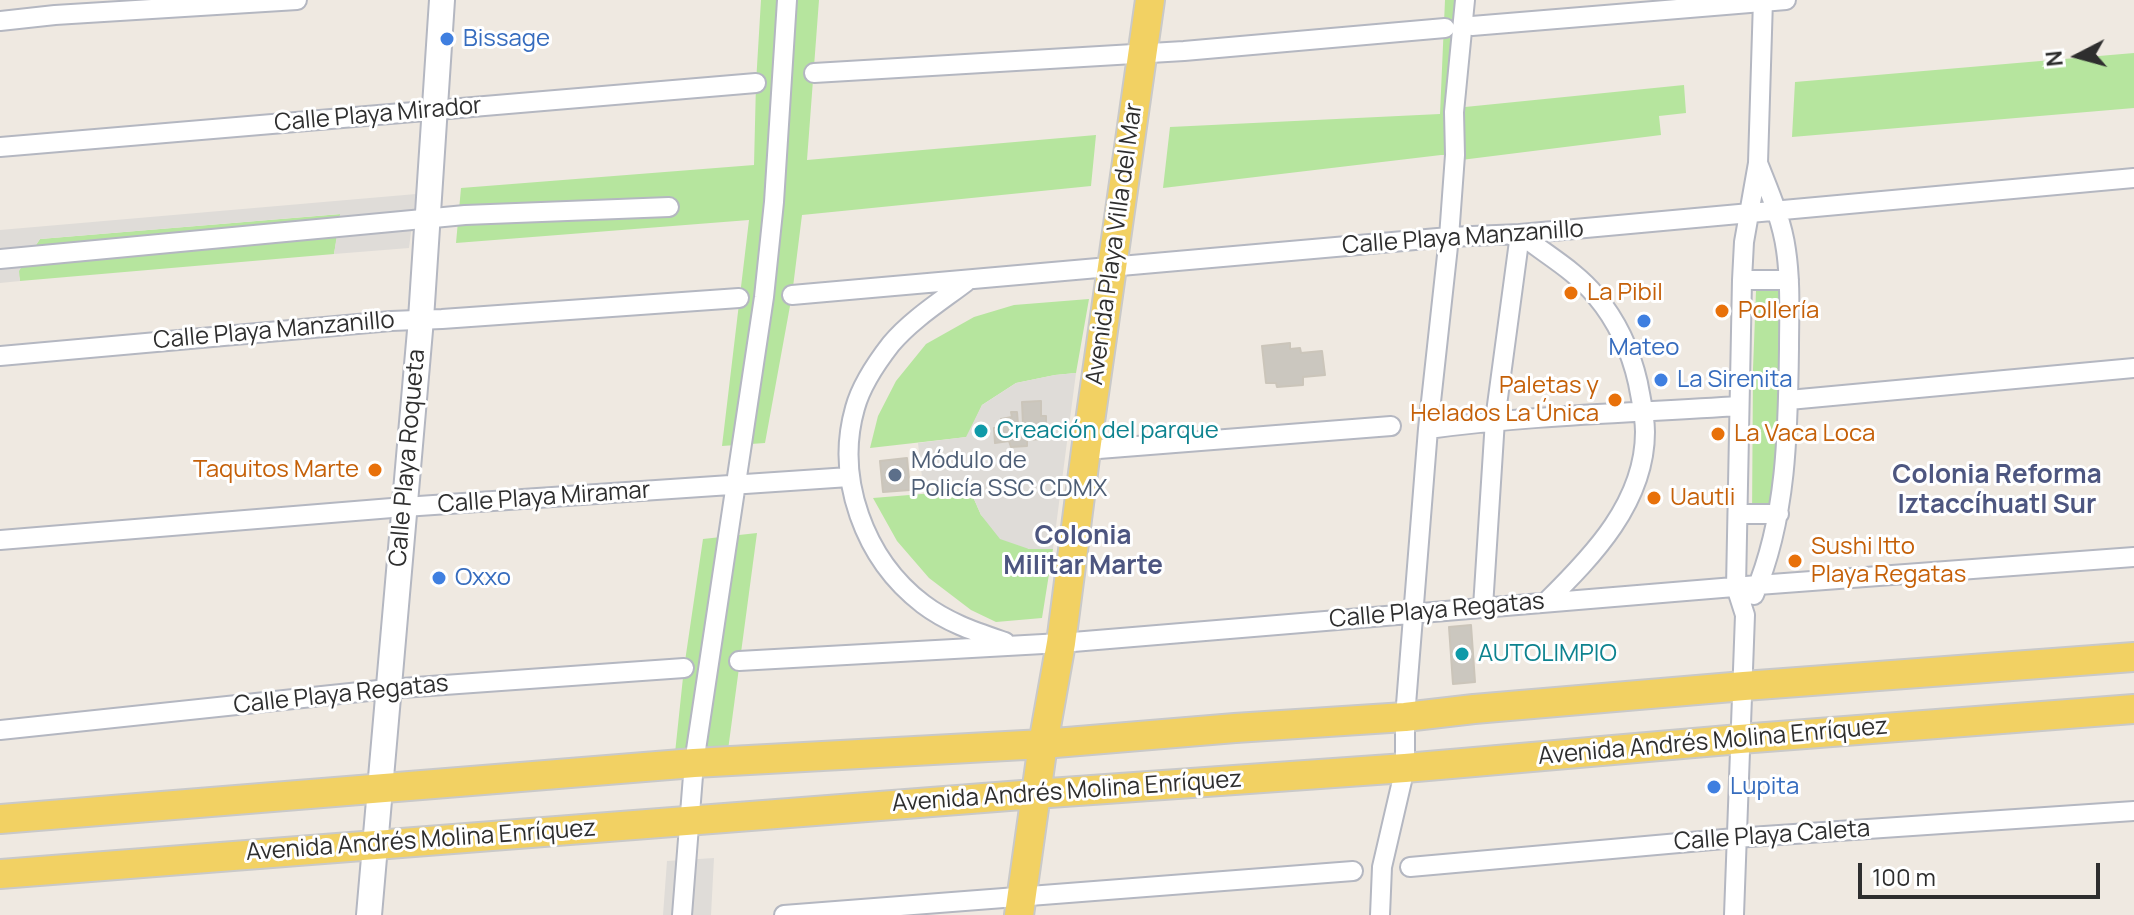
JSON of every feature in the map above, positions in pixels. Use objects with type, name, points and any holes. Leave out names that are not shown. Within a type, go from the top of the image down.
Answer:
[{"type":"main road","name":"Avenida Playa Villa del Mar","points":[[1020,906],[1035,794],[1061,643],[1150,0]]},
{"type":"main road","name":"Avenida Andrés Molina Enríquez","points":[[0,819],[694,763],[1043,744],[1405,717],[1744,686],[2134,657]]},
{"type":"main road","name":"Avenida Andrés Molina Enríquez","points":[[0,874],[1405,768],[2134,709]]},
{"type":"street","points":[[0,21],[54,7],[297,0]]},
{"type":"street","name":"Calle Playa Roqueta","points":[[369,915],[421,319],[442,0]]},
{"type":"street","points":[[682,915],[694,763],[765,281],[774,202],[787,0]]},
{"type":"street","points":[[1380,915],[1382,867],[1405,768],[1405,717],[1413,614],[1428,429],[1449,237],[1455,155],[1454,112],[1465,0]]},
{"type":"street","points":[[1472,26],[1786,0]]},
{"type":"street","points":[[1734,915],[1745,615],[1736,587],[1742,280],[1748,214],[1758,163],[1763,1]]},
{"type":"street","points":[[814,73],[1143,54],[1445,28]]},
{"type":"street","name":"Calle Playa Mirador","points":[[0,147],[756,83]]},
{"type":"street","points":[[1745,615],[1758,585],[1779,514],[1789,400],[1786,248],[1758,163]]},
{"type":"street","name":"Calle Playa Manzanillo","points":[[792,295],[1449,237],[1520,234],[2134,178]]},
{"type":"street","points":[[0,259],[465,215],[669,207]]},
{"type":"street","points":[[1483,607],[1495,420],[1520,234],[1595,294],[1612,318],[1627,347],[1644,413],[1645,436],[1640,468],[1628,502],[1611,532],[1591,557],[1546,602]]},
{"type":"street","points":[[1742,280],[1789,280]]},
{"type":"street","points":[[968,281],[920,317],[892,343],[872,371],[856,404],[851,426],[849,477],[857,511],[874,547],[894,575],[921,602],[951,622],[1011,645]]},
{"type":"street","name":"Calle Playa Manzanillo","points":[[0,356],[421,319],[739,298]]},
{"type":"street","points":[[1789,400],[2134,368]]},
{"type":"street","points":[[1428,429],[1495,420],[1739,406]]},
{"type":"street","points":[[1086,450],[1391,426]]},
{"type":"street","name":"Calle Playa Miramar","points":[[0,540],[404,507],[849,477]]},
{"type":"street","points":[[1738,514],[1779,514]]},
{"type":"street","name":"Calle Playa Regatas","points":[[739,661],[1061,643],[2134,557]]},
{"type":"street","name":"Calle Playa Regatas","points":[[0,730],[388,689],[684,668]]},
{"type":"street","name":"Calle Playa Caleta","points":[[1410,867],[1735,838],[2134,811]]},
{"type":"street","points":[[784,915],[1020,906],[1353,871]]},
{"type":"green space","points":[[761,0],[819,0],[807,160],[1096,135],[1091,186],[802,215],[792,295],[765,443],[722,446],[749,220],[456,243],[461,188],[754,165]]},
{"type":"green space","points":[[1445,0],[1474,0],[1465,107],[1684,85],[1686,113],[1659,116],[1661,135],[1461,160],[1458,155],[1441,155],[1163,188],[1170,127],[1440,114]]},
{"type":"green space","points":[[2134,53],[2134,108],[1792,137],[1795,82]]},
{"type":"green space","points":[[341,214],[334,254],[20,281],[18,271],[40,239]]},
{"type":"green space","points":[[1770,284],[1782,287],[1778,507],[1752,519],[1756,291]]},
{"type":"green space","points":[[1089,299],[1076,373],[1016,383],[982,405],[967,437],[870,448],[878,416],[896,381],[926,344],[974,317],[1014,305]]},
{"type":"green space","points":[[970,490],[981,515],[1029,549],[1053,549],[1042,618],[996,622],[971,610],[929,578],[897,541],[873,498]]},
{"type":"green space","points":[[757,533],[728,750],[675,753],[703,539]]},
{"type":"shaded area","points":[[416,194],[409,248],[334,254],[340,214],[40,239],[19,271],[20,281],[0,283],[0,230]]},
{"type":"shaded area","points":[[1076,373],[1053,549],[1029,549],[1000,539],[981,515],[970,490],[924,494],[918,443],[966,437],[982,405],[1016,383]]},
{"type":"shaded area","points":[[714,858],[711,915],[663,915],[667,861]]},
{"type":"building","points":[[1290,343],[1290,349],[1300,348],[1301,353],[1322,351],[1325,375],[1303,377],[1303,385],[1277,387],[1276,383],[1266,383],[1262,346]]},
{"type":"building","points":[[1041,401],[1041,416],[1046,416],[1046,423],[1039,425],[1040,439],[1027,440],[1027,446],[1011,447],[1009,441],[995,443],[994,428],[1001,428],[1001,419],[1012,417],[1011,412],[1017,412],[1018,425],[1023,424],[1022,402]]},
{"type":"building","name":"Módulo de Policía SSC CDMX","points":[[907,458],[910,490],[883,492],[880,461]]},
{"type":"building","name":"AUTOLIMPIO","points":[[1471,625],[1475,682],[1453,684],[1449,627]]},
{"type":"place","name":"Bissage","points":[[447,39]]},
{"type":"place","name":"La Pibil","points":[[1571,293]]},
{"type":"place","name":"Pollería","points":[[1722,311]]},
{"type":"place","name":"Mateo","points":[[1644,321]]},
{"type":"place","name":"La Sirenita","points":[[1661,380]]},
{"type":"place","name":"Paletas y Helados La Única","points":[[1615,400]]},
{"type":"place","name":"Creación del parque","points":[[981,431]]},
{"type":"place","name":"La Vaca Loca","points":[[1718,434]]},
{"type":"place","name":"Taquitos Marte","points":[[375,470]]},
{"type":"place","name":"Módulo de Policía SSC CDMX","points":[[895,475]]},
{"type":"place","name":"Uautli","points":[[1654,498]]},
{"type":"place","name":"Sushi Itto Playa Regatas","points":[[1795,561]]},
{"type":"place","name":"Oxxo","points":[[439,578]]},
{"type":"place","name":"AUTOLIMPIO","points":[[1462,654]]},
{"type":"place","name":"Lupita","points":[[1714,787]]},
{"type":"district","name":"Colonia Reforma Iztaccíhuatl Sur","points":[[1997,491]]},
{"type":"district","name":"Colonia Militar Marte","points":[[1083,552]]}]
